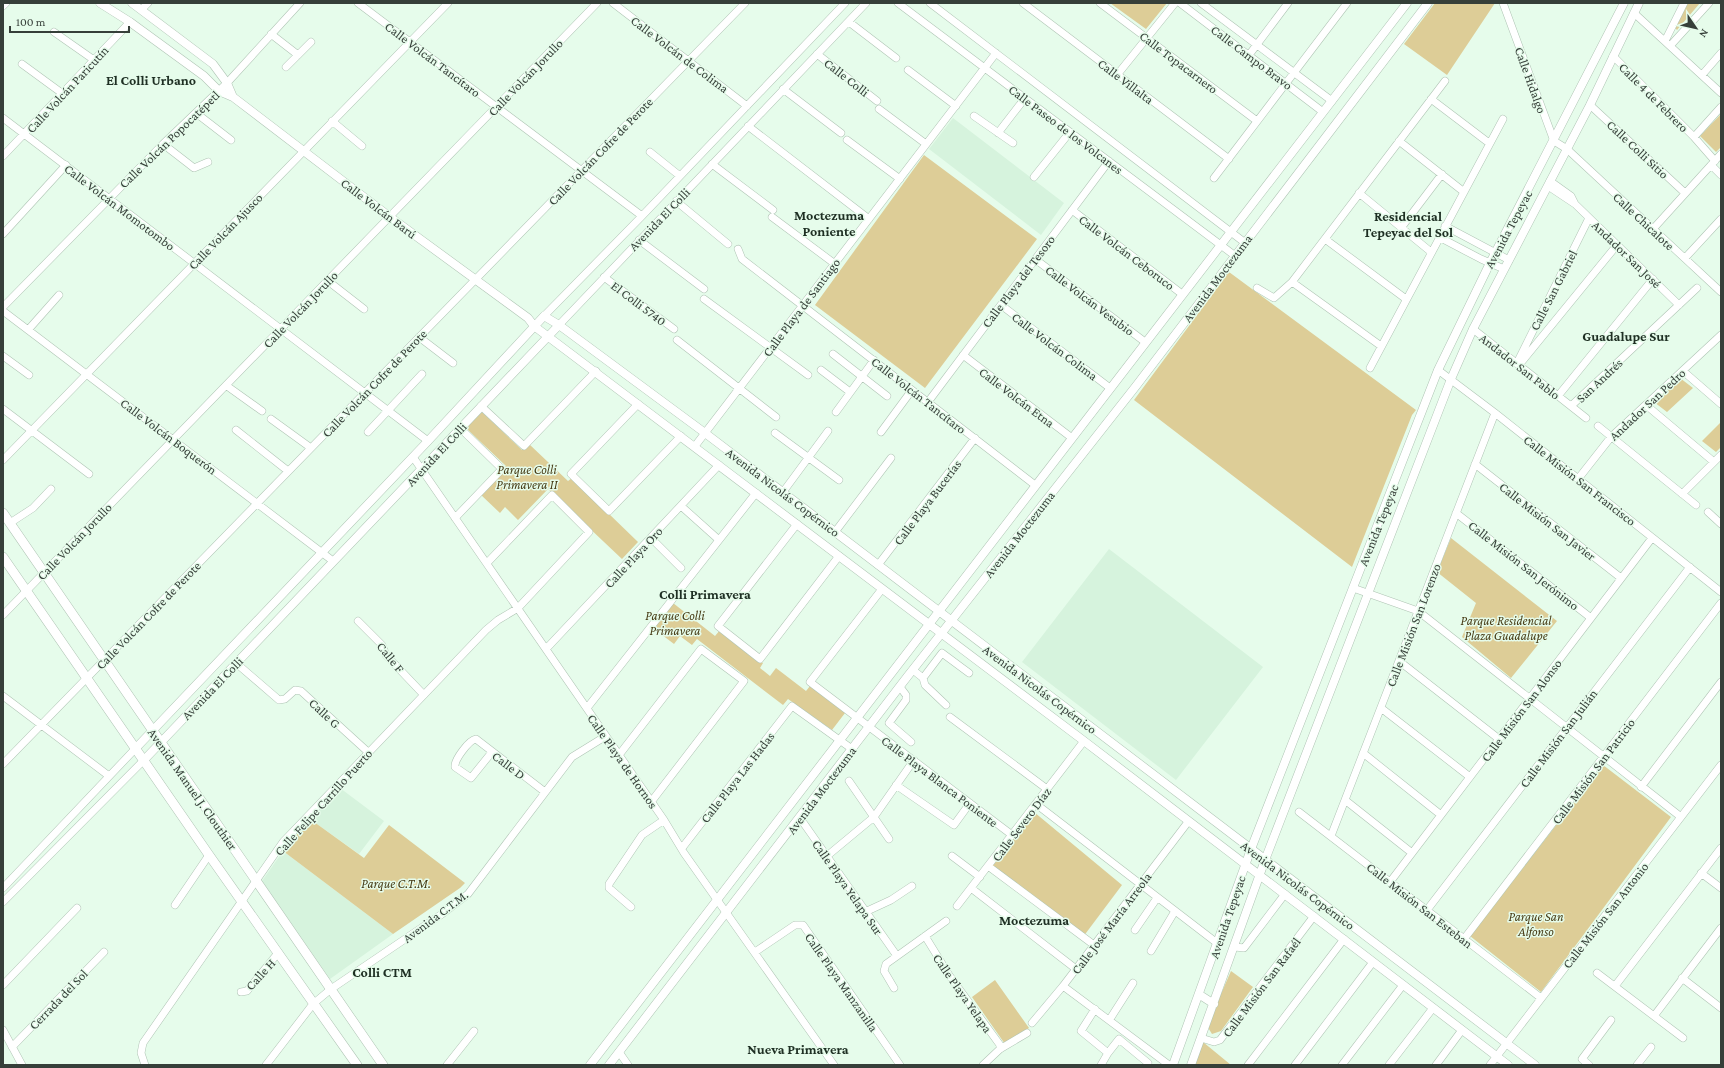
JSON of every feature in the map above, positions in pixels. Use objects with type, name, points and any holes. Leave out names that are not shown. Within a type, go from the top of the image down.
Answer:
[{"type":"main road","name":"Avenida Manuel J. Clouthier","points":[[3,513],[383,1065]]},
{"type":"main road","name":"Avenida Manuel J. Clouthier","points":[[3,557],[356,1065]]},
{"type":"street","points":[[3,6],[6,3]]},
{"type":"street","points":[[100,3],[130,22],[204,76],[219,91]]},
{"type":"street","name":"Calle Volcán Barú","points":[[132,3],[213,64],[227,83],[233,96]]},
{"type":"street","points":[[142,10],[148,3]]},
{"type":"street","name":"Calle Volcán Popocatépetl","points":[[3,307],[163,144],[227,83],[300,3]]},
{"type":"street","name":"Calle Volcán Tancítaro","points":[[358,3],[642,216]]},
{"type":"street","name":"Calle Volcán Ajusco","points":[[3,460],[303,150],[448,3]]},
{"type":"street","name":"Calle Volcán Jorullo","points":[[3,615],[596,3]]},
{"type":"street","name":"Calle Volcán de Colima","points":[[613,3],[747,106]]},
{"type":"street","name":"Calle Volcán Cofre de Perote","points":[[3,764],[745,3]]},
{"type":"street","name":"Avenida El Colli","points":[[3,888],[413,457],[534,326],[642,216],[845,3]]},
{"type":"street","name":"Avenida El Colli","points":[[3,902],[144,760],[866,3]]},
{"type":"street","name":"Calle Paseo de los Volcanes","points":[[898,3],[1234,256]]},
{"type":"street","name":"Calle Paseo de los Volcanes","points":[[930,3],[1244,242]]},
{"type":"street","name":"Calle Villalta","points":[[1023,3],[1229,158]]},
{"type":"street","name":"Calle Topacarnero","points":[[1100,3],[1257,121]]},
{"type":"street","points":[[1117,75],[1175,3]]},
{"type":"street","name":"Calle Campo Bravo","points":[[1180,3],[1323,112]]},
{"type":"street","name":"Calle Campo Bravo","points":[[1201,3],[1332,101]]},
{"type":"street","points":[[1214,178],[1347,3]]},
{"type":"street","name":"Avenida Moctezuma","points":[[590,1065],[1407,3]]},
{"type":"street","name":"Avenida Moctezuma","points":[[609,1065],[941,633],[1142,377],[1428,3]]},
{"type":"street","name":"Calle Hidalgo","points":[[1503,3],[1554,141]]},
{"type":"street","name":"Avenida Tepeyac","points":[[1174,1065],[1200,995],[1245,864],[1438,370],[1490,263],[1624,3]]},
{"type":"street","name":"Avenida Tepeyac","points":[[1191,1065],[1235,947],[1265,860],[1450,379],[1473,329],[1590,105],[1639,3]]},
{"type":"street","points":[[1668,44],[1684,3]]},
{"type":"street","points":[[1668,44],[1709,3]]},
{"type":"street","points":[[1249,55],[1286,4]]},
{"type":"street","points":[[1634,13],[1721,93]]},
{"type":"street","name":"Calle Volcán Paricutín","points":[[3,156],[130,22]]},
{"type":"street","points":[[849,22],[896,58]]},
{"type":"street","points":[[54,32],[94,60]]},
{"type":"street","points":[[272,34],[298,55]]},
{"type":"street","points":[[286,67],[311,42]]},
{"type":"street","points":[[1702,75],[1721,53]]},
{"type":"street","name":"Calle Colli","points":[[817,54],[877,101]]},
{"type":"street","name":"Calle Playa de Santiago","points":[[695,446],[996,54]]},
{"type":"street","name":"Calle 4 de Febrero","points":[[1613,56],[1696,139],[1721,175]]},
{"type":"street","points":[[22,64],[63,94]]},
{"type":"street","points":[[908,70],[956,106]]},
{"type":"street","points":[[1257,288],[1274,298],[1292,282],[1445,81]]},
{"type":"street","points":[[783,89],[841,133]]},
{"type":"street","name":"Calle Volcán Barú","points":[[219,91],[233,96],[390,217],[528,318],[534,326]]},
{"type":"street","points":[[998,133],[1025,98]]},
{"type":"street","points":[[1431,99],[1489,142]]},
{"type":"street","name":"Calle Colli Sitio","points":[[1590,105],[1686,193]]},
{"type":"street","points":[[1696,139],[1721,107]]},
{"type":"street","points":[[879,109],[926,144]]},
{"type":"street","points":[[196,113],[231,140]]},
{"type":"street","points":[[974,116],[1013,142]]},
{"type":"street","name":"Calle Volcán Momotombo","points":[[3,118],[428,440]]},
{"type":"street","points":[[1370,368],[1489,142],[1503,119]]},
{"type":"street","points":[[332,121],[362,146]]},
{"type":"street","points":[[748,126],[869,219]]},
{"type":"street","points":[[1034,177],[1070,132]]},
{"type":"street","points":[[847,140],[900,179]]},
{"type":"street","points":[[1399,141],[1464,192]]},
{"type":"street","points":[[1554,141],[1567,149]]},
{"type":"street","points":[[163,144],[194,168],[208,162]]},
{"type":"street","name":"Calle Chicalote","points":[[1567,149],[1721,292]]},
{"type":"street","points":[[650,152],[680,176]]},
{"type":"street","points":[[1653,229],[1721,154]]},
{"type":"street","name":"Calle Playa del Tesoro","points":[[928,402],[1109,161]]},
{"type":"street","points":[[712,164],[835,264]]},
{"type":"street","points":[[3,234],[66,165]]},
{"type":"street","points":[[1401,228],[1442,174]]},
{"type":"street","name":"Andador San José","points":[[1549,183],[1571,196],[1575,204],[1679,305]]},
{"type":"street","points":[[1359,193],[1431,252]]},
{"type":"street","points":[[676,201],[728,244]]},
{"type":"street","name":"Calle Volcán Ceboruco","points":[[1072,210],[1182,294]]},
{"type":"street","name":"Calle San Gabriel","points":[[1518,364],[1589,218]]},
{"type":"street","points":[[1684,258],[1721,219]]},
{"type":"street","points":[[1445,226],[1509,260]]},
{"type":"street","points":[[1453,244],[1458,233]]},
{"type":"street","points":[[1439,237],[1504,269]]},
{"type":"street","points":[[1325,238],[1406,299]]},
{"type":"street","points":[[639,240],[704,289]]},
{"type":"street","points":[[1518,364],[1617,245]]},
{"type":"street","name":"Calle Volcán Tancítaro","points":[[738,249],[742,258],[1035,485]]},
{"type":"street","name":"Calle Volcán Vesubio","points":[[1035,259],[1145,342]]},
{"type":"street","name":"El Colli 5740","points":[[604,277],[674,329]]},
{"type":"street","points":[[1558,396],[1653,280]]},
{"type":"street","points":[[328,281],[364,309]]},
{"type":"street","points":[[1292,282],[1381,346]]},
{"type":"street","name":"San Andrés","points":[[1571,406],[1697,288]]},
{"type":"street","points":[[28,330],[59,295]]},
{"type":"street","points":[[704,299],[808,375]]},
{"type":"street","name":"Calle Volcán Colima","points":[[1001,305],[1110,388]]},
{"type":"street","name":"Calle Volcán Boquerón","points":[[3,311],[333,561]]},
{"type":"street","points":[[528,318],[544,316]]},
{"type":"street","name":"Avenida Nicolás Copérnico","points":[[544,316],[559,324],[705,433],[938,612],[1535,1065]]},
{"type":"street","name":"Avenida Nicolás Copérnico","points":[[534,326],[596,371],[1084,741],[1188,822],[1260,874],[1508,1065]]},
{"type":"street","name":"Andador San Pablo","points":[[1473,329],[1586,418]]},
{"type":"street","points":[[419,337],[453,363]]},
{"type":"street","name":"Andador San Pedro","points":[[1578,479],[1611,437],[1720,339]]},
{"type":"street","points":[[677,340],[738,389],[776,417]]},
{"type":"street","points":[[833,354],[887,396]]},
{"type":"street","name":"Calle Volcán Etna","points":[[963,355],[1072,438]]},
{"type":"street","points":[[3,356],[29,375]]},
{"type":"street","points":[[836,412],[874,360]]},
{"type":"street","points":[[821,370],[850,392]]},
{"type":"street","name":"Calle Misión San Francisco","points":[[1438,370],[1495,413],[1721,592]]},
{"type":"street","points":[[481,406],[524,446],[596,371]]},
{"type":"street","points":[[1683,371],[1721,404]]},
{"type":"street","points":[[368,432],[422,374]]},
{"type":"street","points":[[226,386],[262,411]]},
{"type":"street","points":[[881,432],[912,390]]},
{"type":"street","points":[[638,404],[572,474],[609,511],[681,436]]},
{"type":"street","points":[[1646,405],[1714,462]]},
{"type":"street","points":[[3,410],[89,474]]},
{"type":"street","name":"Calle Misión San Lorenzo","points":[[1331,836],[1495,413]]},
{"type":"street","points":[[272,419],[310,448]]},
{"type":"street","points":[[1598,426],[1696,505]]},
{"type":"street","points":[[455,518],[502,469],[460,428]]},
{"type":"street","points":[[236,430],[288,471]]},
{"type":"street","points":[[783,492],[828,431]]},
{"type":"street","points":[[775,433],[839,480]]},
{"type":"street","name":"Calle Playa Bucerías","points":[[878,565],[975,438]]},
{"type":"street","points":[[1682,494],[1721,455]]},
{"type":"street","name":"Calle Playa de Hornos","points":[[413,457],[718,900],[834,1065]]},
{"type":"street","points":[[835,532],[891,458]]},
{"type":"street","name":"Calle Misión San Javier","points":[[1476,464],[1621,578]]},
{"type":"street","name":"Calle Playa Oro","points":[[546,649],[719,465]]},
{"type":"street","points":[[10,522],[33,508],[51,490]]},
{"type":"street","points":[[587,708],[756,493]]},
{"type":"street","points":[[487,563],[552,495],[589,532],[518,608]]},
{"type":"street","points":[[681,506],[719,540]]},
{"type":"street","points":[[1708,512],[1721,524]]},
{"type":"street","name":"Calle Misión San Jerónimo","points":[[1456,513],[1591,618]]},
{"type":"street","points":[[797,524],[718,626],[760,659],[839,556]]},
{"type":"street","points":[[651,538],[681,568]]},
{"type":"street","name":"Calle Misión San Alonso","points":[[1390,882],[1652,538]]},
{"type":"street","name":"Calle Misión San Julián","points":[[1427,910],[1690,567]]},
{"type":"street","points":[[1353,588],[1418,611],[1529,700],[1681,818]]},
{"type":"street","name":"Calle Playa Blanca Poniente","points":[[882,589],[810,682],[1012,835]]},
{"type":"street","name":"Calle Misión San Patricio","points":[[1464,939],[1721,603]]},
{"type":"street","name":"Calle Felipe Carrillo Puerto","points":[[145,1065],[141,1053],[143,1043],[283,842],[423,694],[486,630],[498,620],[518,608]]},
{"type":"street","name":"Calle F","points":[[358,621],[382,645],[386,655],[423,694]]},
{"type":"street","points":[[619,755],[700,649],[744,681],[651,802]]},
{"type":"street","points":[[923,678],[942,653],[969,673]]},
{"type":"street","points":[[1399,661],[1499,739]]},
{"type":"street","name":"Calle G","points":[[236,663],[280,700],[285,699],[295,690],[301,691],[368,752]]},
{"type":"street","points":[[913,670],[923,678],[925,685],[946,705]]},
{"type":"street","points":[[1641,787],[1721,682]]},
{"type":"street","points":[[900,687],[906,695],[906,700],[889,723],[911,742]]},
{"type":"street","points":[[3,696],[109,776]]},
{"type":"street","name":"Calle Playa Las Hadas","points":[[682,848],[792,706],[840,740]]},
{"type":"street","points":[[1381,708],[1470,777]]},
{"type":"street","points":[[950,717],[1047,789]]},
{"type":"street","name":"Avenida C.T.M.","points":[[266,1065],[313,1004],[331,989],[442,914],[468,894],[572,757],[606,736]]},
{"type":"street","name":"Calle D","points":[[492,752],[471,778],[455,765],[474,739],[492,752],[545,792]]},
{"type":"street","points":[[840,740],[852,749]]},
{"type":"street","name":"Calle Severo Díaz","points":[[957,906],[1084,741]]},
{"type":"street","points":[[1363,753],[1441,815]]},
{"type":"street","points":[[827,856],[874,817],[914,760]]},
{"type":"street","name":"Calle Misión San Antonio","points":[[1490,1065],[1721,765]]},
{"type":"street","points":[[849,781],[889,839]]},
{"type":"street","points":[[896,785],[954,824],[970,803]]},
{"type":"street","points":[[1345,800],[1412,853]]},
{"type":"street","points":[[1036,804],[1217,943]]},
{"type":"street","name":"Calle Misión San Esteban","points":[[1299,812],[1541,998]]},
{"type":"street","name":"Calle Playa Yelapa Sur","points":[[800,818],[897,956]]},
{"type":"street","points":[[631,907],[608,886],[642,835],[664,820]]},
{"type":"street","name":"Calle José María Arreola","points":[[1032,1023],[1063,986],[1188,822]]},
{"type":"street","points":[[1615,986],[1721,848]]},
{"type":"street","points":[[175,905],[209,855]]},
{"type":"street","points":[[952,856],[980,877]]},
{"type":"street","points":[[988,866],[1094,945]]},
{"type":"street","points":[[1701,873],[1721,888]]},
{"type":"street","points":[[865,912],[891,900],[912,886]]},
{"type":"street","points":[[971,888],[1076,969]]},
{"type":"street","points":[[1235,947],[1244,948],[1285,894]]},
{"type":"street","points":[[1135,930],[1157,898]]},
{"type":"street","points":[[3,985],[77,908]]},
{"type":"street","points":[[1151,951],[1175,911]]},
{"type":"street","name":"Calle Misión San Rafaél","points":[[1201,1038],[1214,1042],[1220,1040],[1314,916]]},
{"type":"street","points":[[894,988],[884,971],[886,964],[946,921]]},
{"type":"street","name":"Calle Playa Manzanilla","points":[[755,952],[795,925],[803,925],[900,1065]]},
{"type":"street","points":[[1654,1016],[1721,928]]},
{"type":"street","name":"Calle Playa Yelapa","points":[[925,936],[949,974],[1000,1045],[1000,1049]]},
{"type":"street","points":[[1248,1065],[1344,939]]},
{"type":"street","name":"Cerrada del Sol","points":[[12,1047],[104,952]]},
{"type":"street","name":"Calle H","points":[[241,992],[247,991],[278,954]]},
{"type":"street","points":[[1295,1065],[1373,962]]},
{"type":"street","points":[[1597,973],[1683,1038]]},
{"type":"street","points":[[1682,978],[1721,1008]]},
{"type":"street","points":[[1110,1019],[1133,983]]},
{"type":"street","points":[[1342,1065],[1403,985]]},
{"type":"street","points":[[1063,986],[1110,1019],[1169,1065]]},
{"type":"street","points":[[1200,995],[1214,1004]]},
{"type":"street","points":[[1389,1065],[1433,1008]]},
{"type":"street","points":[[1095,1009],[1081,1031],[1108,1053]]},
{"type":"street","points":[[1589,1065],[1582,1059],[1611,1020]]},
{"type":"street","points":[[3,1030],[22,1065]]},
{"type":"street","points":[[1436,1065],[1462,1030]]},
{"type":"street","points":[[447,1065],[474,1031]]},
{"type":"street","points":[[1101,1065],[1108,1053],[1125,1031]]},
{"type":"street","points":[[983,1065],[1000,1049],[1026,1033]]},
{"type":"street","points":[[1119,1040],[1147,1064],[1154,1054]]},
{"type":"street","points":[[1637,1065],[1651,1047]]},
{"type":"street","points":[[619,1052],[628,1065]]},
{"type":"shaded area","points":[[953,118],[1064,203],[1041,235],[929,149]]},
{"type":"shaded area","points":[[1109,549],[1263,667],[1176,780],[1022,662]]},
{"type":"shaded area","points":[[340,788],[384,821],[359,854],[310,819]]},
{"type":"shaded area","points":[[283,851],[393,934],[330,979],[262,881]]},
{"type":"green space","points":[[1110,3],[1167,3],[1146,29]]},
{"type":"green space","points":[[1435,3],[1495,3],[1447,75],[1404,44]]},
{"type":"green space","points":[[1686,3],[1700,3],[1677,30],[1675,28]]},
{"type":"green space","points":[[1721,114],[1721,147],[1716,152],[1700,136]]},
{"type":"green space","points":[[924,155],[1037,239],[925,388],[815,305]]},
{"type":"green space","points":[[1229,272],[1416,410],[1412,415],[1352,567],[1134,400]]},
{"type":"green space","points":[[1680,378],[1693,388],[1667,412],[1654,402]]},
{"type":"green space","name":"Parque Colli Primavera II","points":[[482,412],[522,450],[529,444],[568,481],[572,478],[638,542],[622,559],[548,489],[518,520],[505,507],[500,513],[480,494],[506,466],[466,428]]},
{"type":"green space","points":[[1721,422],[1721,447],[1716,452],[1702,441]]},
{"type":"green space","name":"Parque Residencial Plaza Guadalupe","points":[[1451,538],[1557,621],[1511,678],[1462,637],[1476,603],[1437,572]]},
{"type":"green space","name":"Parque Colli Primavera","points":[[673,603],[715,636],[720,630],[763,663],[760,668],[770,676],[776,668],[806,691],[810,686],[845,713],[832,730],[788,699],[783,705],[697,639],[692,645],[680,636],[674,644],[653,628]]},
{"type":"green space","name":"Parque San Alfonso","points":[[1603,765],[1671,817],[1541,992],[1470,936]]},
{"type":"green space","points":[[1034,812],[1122,885],[1083,937],[991,868]]},
{"type":"green space","name":"Parque C.T.M.","points":[[310,819],[364,858],[389,825],[465,883],[393,934],[283,851]]},
{"type":"green space","points":[[1231,971],[1253,987],[1221,1031],[1212,1034],[1207,1026]]},
{"type":"green space","points":[[995,980],[1029,1028],[1005,1044],[972,997]]},
{"type":"green space","points":[[1203,1042],[1231,1065],[1194,1065]]},
{"type":"district","name":"El Colli Urbano","points":[[151,80]]},
{"type":"district","name":"Moctezuma Poniente","points":[[829,224]]},
{"type":"district","name":"Residencial Tepeyac del Sol","points":[[1408,224]]},
{"type":"district","name":"Guadalupe Sur","points":[[1626,336]]},
{"type":"district","name":"Colli Primavera","points":[[705,594]]},
{"type":"district","name":"Moctezuma","points":[[1034,920]]},
{"type":"district","name":"Colli CTM","points":[[382,972]]},
{"type":"district","name":"Nueva Primavera","points":[[798,1049]]}]
